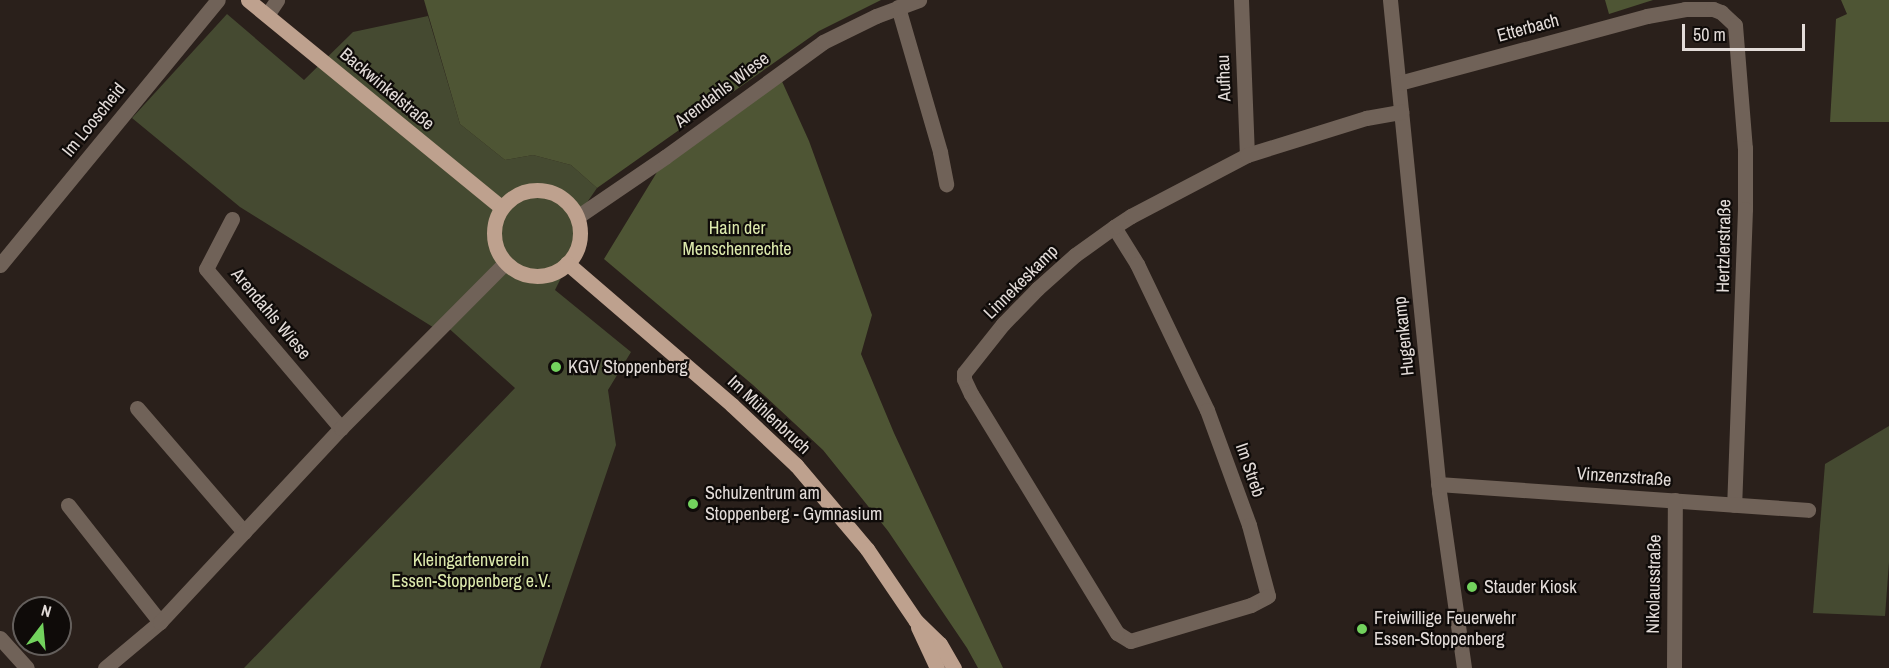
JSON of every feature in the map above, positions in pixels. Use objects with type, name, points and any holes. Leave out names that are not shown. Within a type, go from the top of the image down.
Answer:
[{"type":"main road","name":"Backwinkelstraße","points":[[248,0],[501,207]]},
{"type":"main road","points":[[545,190],[567,202],[577,217],[579,243],[567,263],[554,272],[540,276],[522,273],[505,263],[496,249],[493,235],[501,207],[524,191],[545,190]]},
{"type":"main road","name":"Im Mühlenbruch","points":[[567,263],[724,398],[796,465],[867,549],[916,621],[937,668]]},
{"type":"main road","name":"Im Mühlenbruch","points":[[916,621],[940,644],[954,668]]},
{"type":"street","name":"Im Looscheid","points":[[0,265],[5,247],[218,0]]},
{"type":"street","points":[[267,15],[277,0]]},
{"type":"street","name":"Arendahls Wiese","points":[[577,217],[665,157],[805,53],[856,25],[919,0]]},
{"type":"street","name":"Aufhau","points":[[1241,0],[1247,155]]},
{"type":"street","name":"Hugenkamp","points":[[1390,0],[1438,484],[1464,668]]},
{"type":"street","points":[[897,7],[940,152],[946,183]]},
{"type":"street","name":"Etterbach","points":[[1399,83],[1647,16],[1704,8]]},
{"type":"street","name":"Hertzlerstraße","points":[[1704,8],[1721,12],[1735,25],[1743,118],[1745,219],[1734,505]]},
{"type":"street","name":"Linnekeskamp","points":[[1124,639],[1111,623],[964,379],[964,373],[1004,324],[1037,289],[1075,255],[1114,227],[1247,155],[1366,118],[1401,112]]},
{"type":"street","name":"Arendahls Wiese","points":[[232,219],[206,269],[341,428]]},
{"type":"street","name":"Im Streb","points":[[1114,227],[1137,264],[1207,410],[1249,525],[1268,596],[1251,605],[1139,639],[1130,641],[1124,639]]},
{"type":"street","points":[[105,668],[160,622],[341,428],[505,263]]},
{"type":"street","points":[[136,408],[244,532]]},
{"type":"street","name":"Vinzenzstraße","points":[[1438,484],[1808,510]]},
{"type":"street","name":"Nikolausstraße","points":[[1674,668],[1675,500]]},
{"type":"street","points":[[68,505],[160,622]]},
{"type":"street","points":[[0,638],[27,668]]},
{"type":"green space","points":[[424,0],[881,0],[819,31],[597,188],[571,165],[533,155],[505,160],[460,124]]},
{"type":"green space","points":[[1605,0],[1653,0],[1609,14]]},
{"type":"green space","points":[[1841,0],[1889,0],[1889,122],[1830,122],[1836,19],[1847,14]]},
{"type":"green space","name":"Kleingartenverein Essen-Stoppenberg e.V.","points":[[227,14],[304,80],[353,32],[428,16],[460,124],[505,160],[533,155],[571,165],[597,188],[577,217],[577,246],[555,290],[631,352],[608,390],[616,445],[540,668],[244,668],[515,388],[444,324],[436,329],[240,207],[132,118]]},
{"type":"green space","name":"Hain der Menschenrechte","points":[[780,77],[809,141],[872,315],[861,354],[894,433],[1003,668],[978,668],[888,531],[823,450],[753,385],[604,259],[665,159]]},
{"type":"green space","points":[[1889,426],[1889,562],[1885,616],[1813,613],[1825,464]]},
{"type":"place","name":"KGV Stoppenberg","points":[[556,367]]},
{"type":"place","name":"Schulzentrum am Stoppenberg - Gymnasium","points":[[693,504]]},
{"type":"place","name":"Stauder Kiosk","points":[[1472,587]]},
{"type":"place","name":"Freiwillige Feuerwehr Essen-Stoppenberg","points":[[1362,629]]}]
